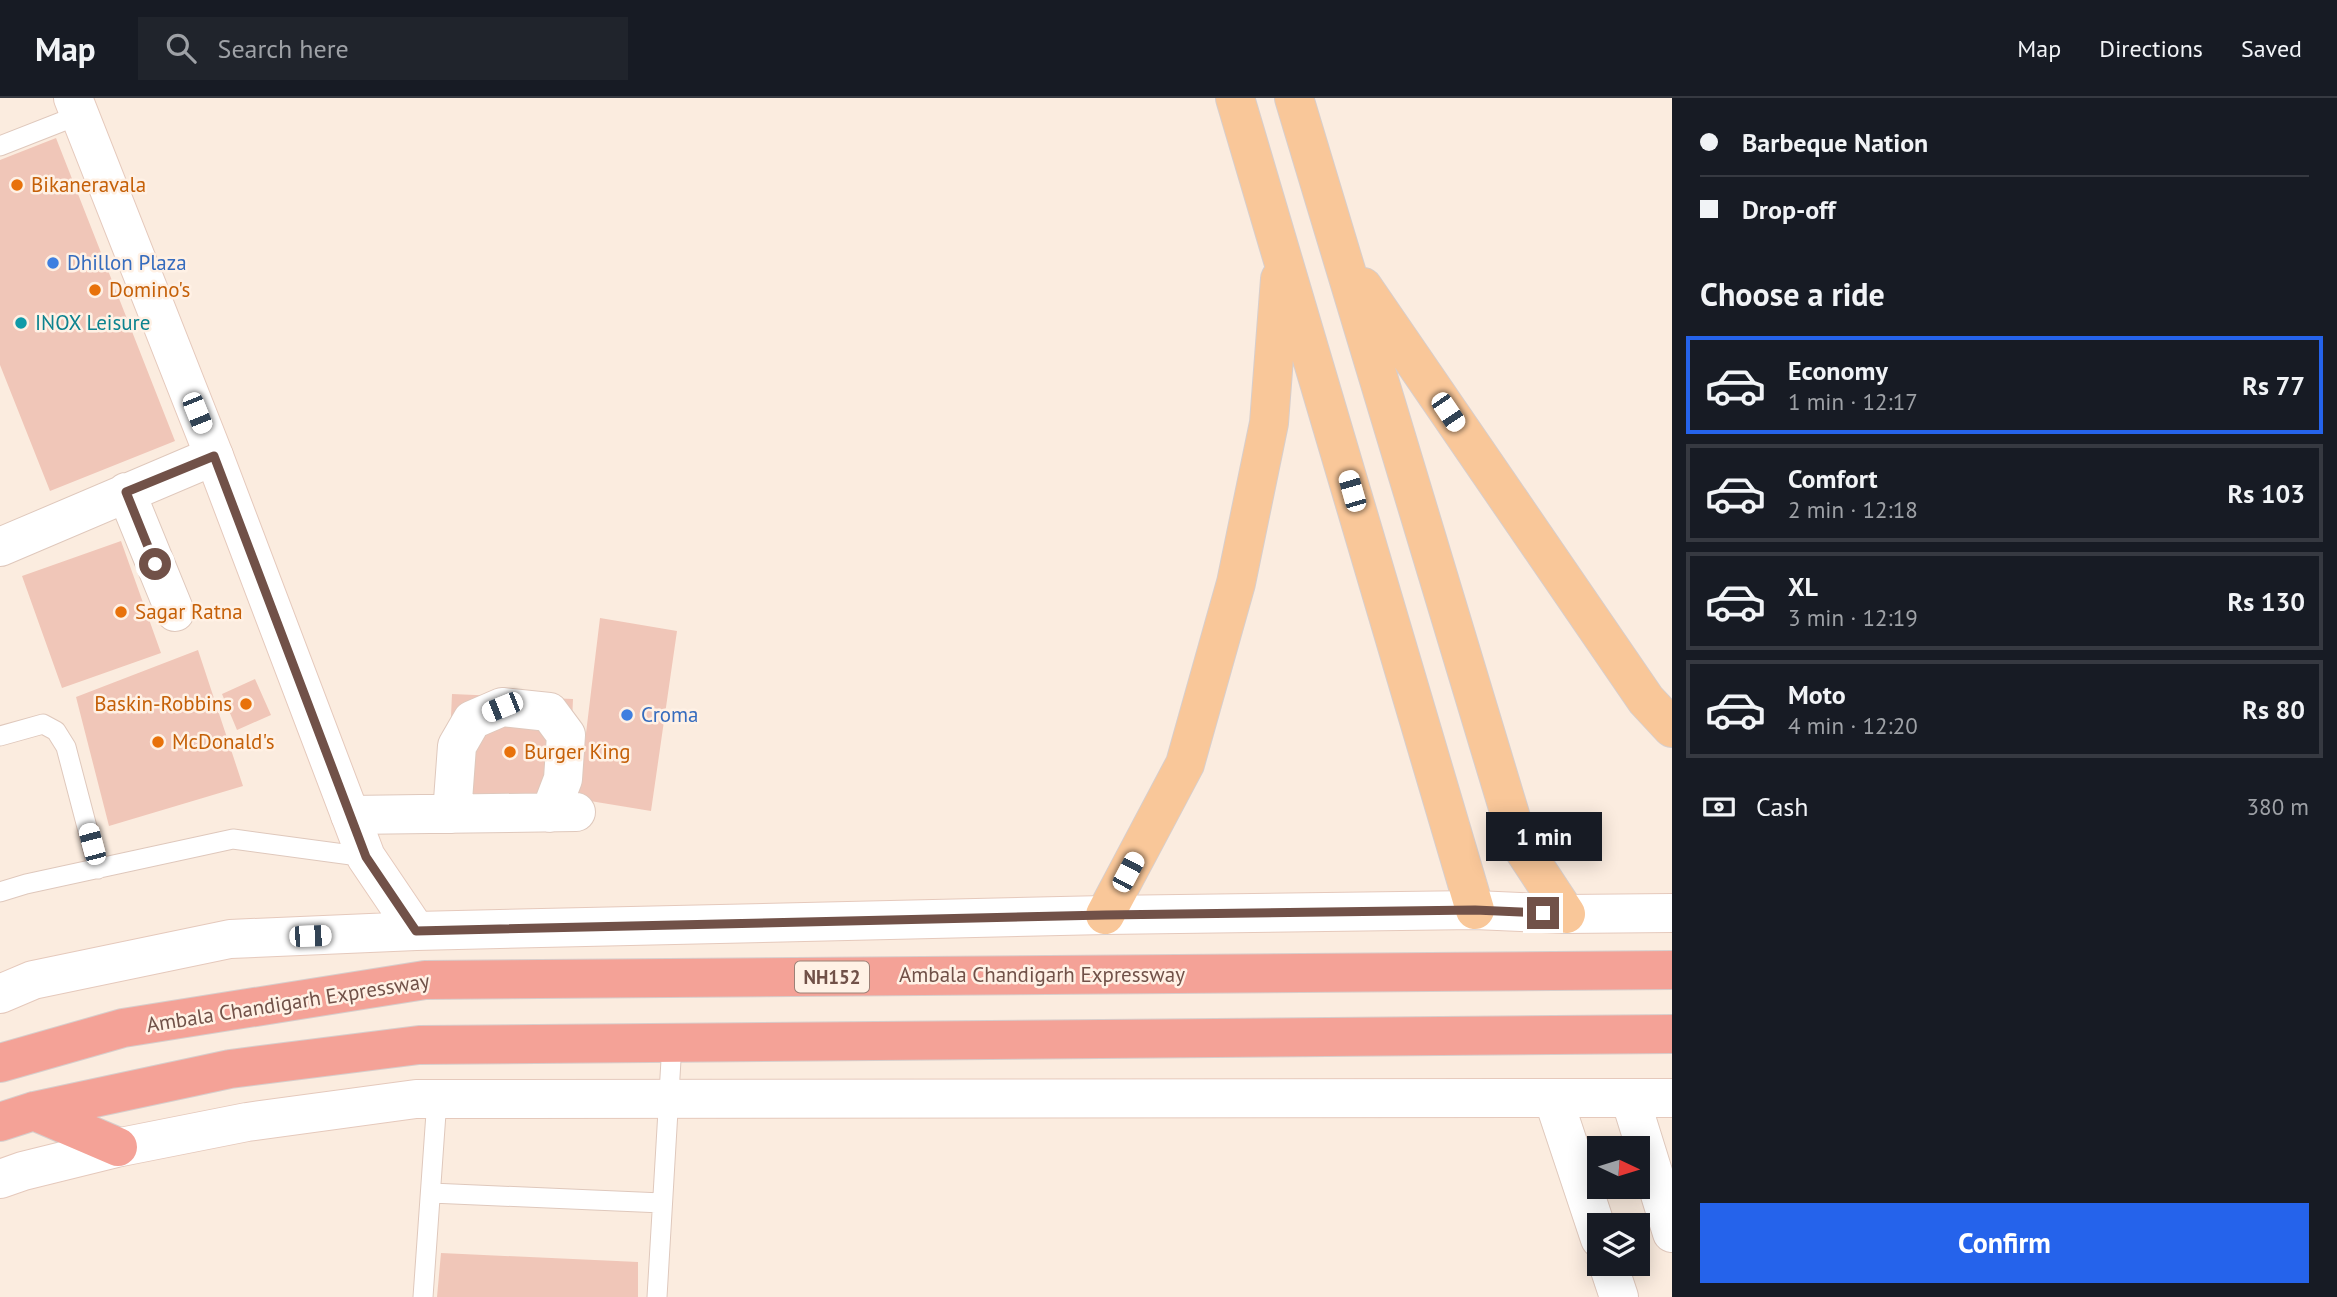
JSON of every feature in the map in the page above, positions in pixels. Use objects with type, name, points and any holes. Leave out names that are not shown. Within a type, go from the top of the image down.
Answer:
[{"type":"highway","name":"Ambala Chandigarh Expressway","points":[[0,1063],[123,1028],[425,980],[1672,970]]},
{"type":"highway","points":[[17,1117],[230,1069],[419,1045],[1672,1034]]},
{"type":"highway","points":[[17,1117],[118,1147]]},
{"type":"main road","points":[[1235,98],[1475,910]]},
{"type":"main road","points":[[1294,98],[1518,841],[1566,914]]},
{"type":"main road","points":[[1105,915],[1185,764],[1236,583],[1269,423],[1282,255]]},
{"type":"main road","points":[[1342,256],[1646,700],[1672,728]]},
{"type":"street","points":[[76,106],[214,456],[366,857],[416,931]]},
{"type":"street","points":[[0,547],[214,456]]},
{"type":"street","points":[[126,492],[175,612]]},
{"type":"street","points":[[350,815],[452,814],[563,812],[566,735],[549,712],[502,707],[472,720],[457,746],[452,814]]},
{"type":"street","points":[[0,994],[33,981],[230,939],[416,931],[1105,915],[1475,910],[1566,914],[1672,913]]},
{"type":"street","points":[[1553,1098],[1592,1213]]},
{"type":"street","points":[[1630,1098],[1672,1233]]},
{"type":"street","points":[[0,1179],[118,1147],[247,1122],[416,1099],[1672,1098]]},
{"type":"street","points":[[1612,1276],[1619,1297]]},
{"type":"lane","points":[[0,146],[76,106]]},
{"type":"lane","points":[[0,736],[43,724],[56,731],[66,747],[98,869]]},
{"type":"lane","points":[[0,892],[233,839],[366,857]]},
{"type":"lane","points":[[657,1297],[672,1043]]},
{"type":"lane","points":[[423,1297],[436,1099]]},
{"type":"lane","points":[[430,1192],[662,1203]]},
{"type":"building","name":"Dhillon Plaza","points":[[56,138],[175,441],[50,491],[0,365],[0,160]]},
{"type":"building","points":[[121,541],[161,653],[62,688],[22,576]]},
{"type":"building","name":"Croma","points":[[600,618],[677,631],[651,811],[578,799]]},
{"type":"building","name":"McDonald's","points":[[198,650],[243,786],[109,826],[76,697]]},
{"type":"building","name":"Baskin-Robbins","points":[[255,679],[271,715],[237,730],[222,694]]},
{"type":"building","name":"Burger King","points":[[452,694],[573,699],[568,810],[447,805]]},
{"type":"building","points":[[441,1253],[638,1262],[638,1297],[437,1297]]},
{"type":"place","name":"Bikaneravala","points":[[17,185]]},
{"type":"place","name":"Dhillon Plaza","points":[[53,263]]},
{"type":"place","name":"Domino's","points":[[95,290]]},
{"type":"place","name":"INOX Leisure","points":[[21,323]]},
{"type":"place","name":"Sagar Ratna","points":[[121,612]]},
{"type":"place","name":"Baskin-Robbins","points":[[246,704]]},
{"type":"place","name":"Croma","points":[[627,715]]},
{"type":"place","name":"McDonald's","points":[[158,742]]},
{"type":"place","name":"Burger King","points":[[510,752]]},
{"type":"route","points":[[155,564],[126,492],[214,456],[366,857],[416,931],[1105,915],[1475,910],[1543,913]]}]
